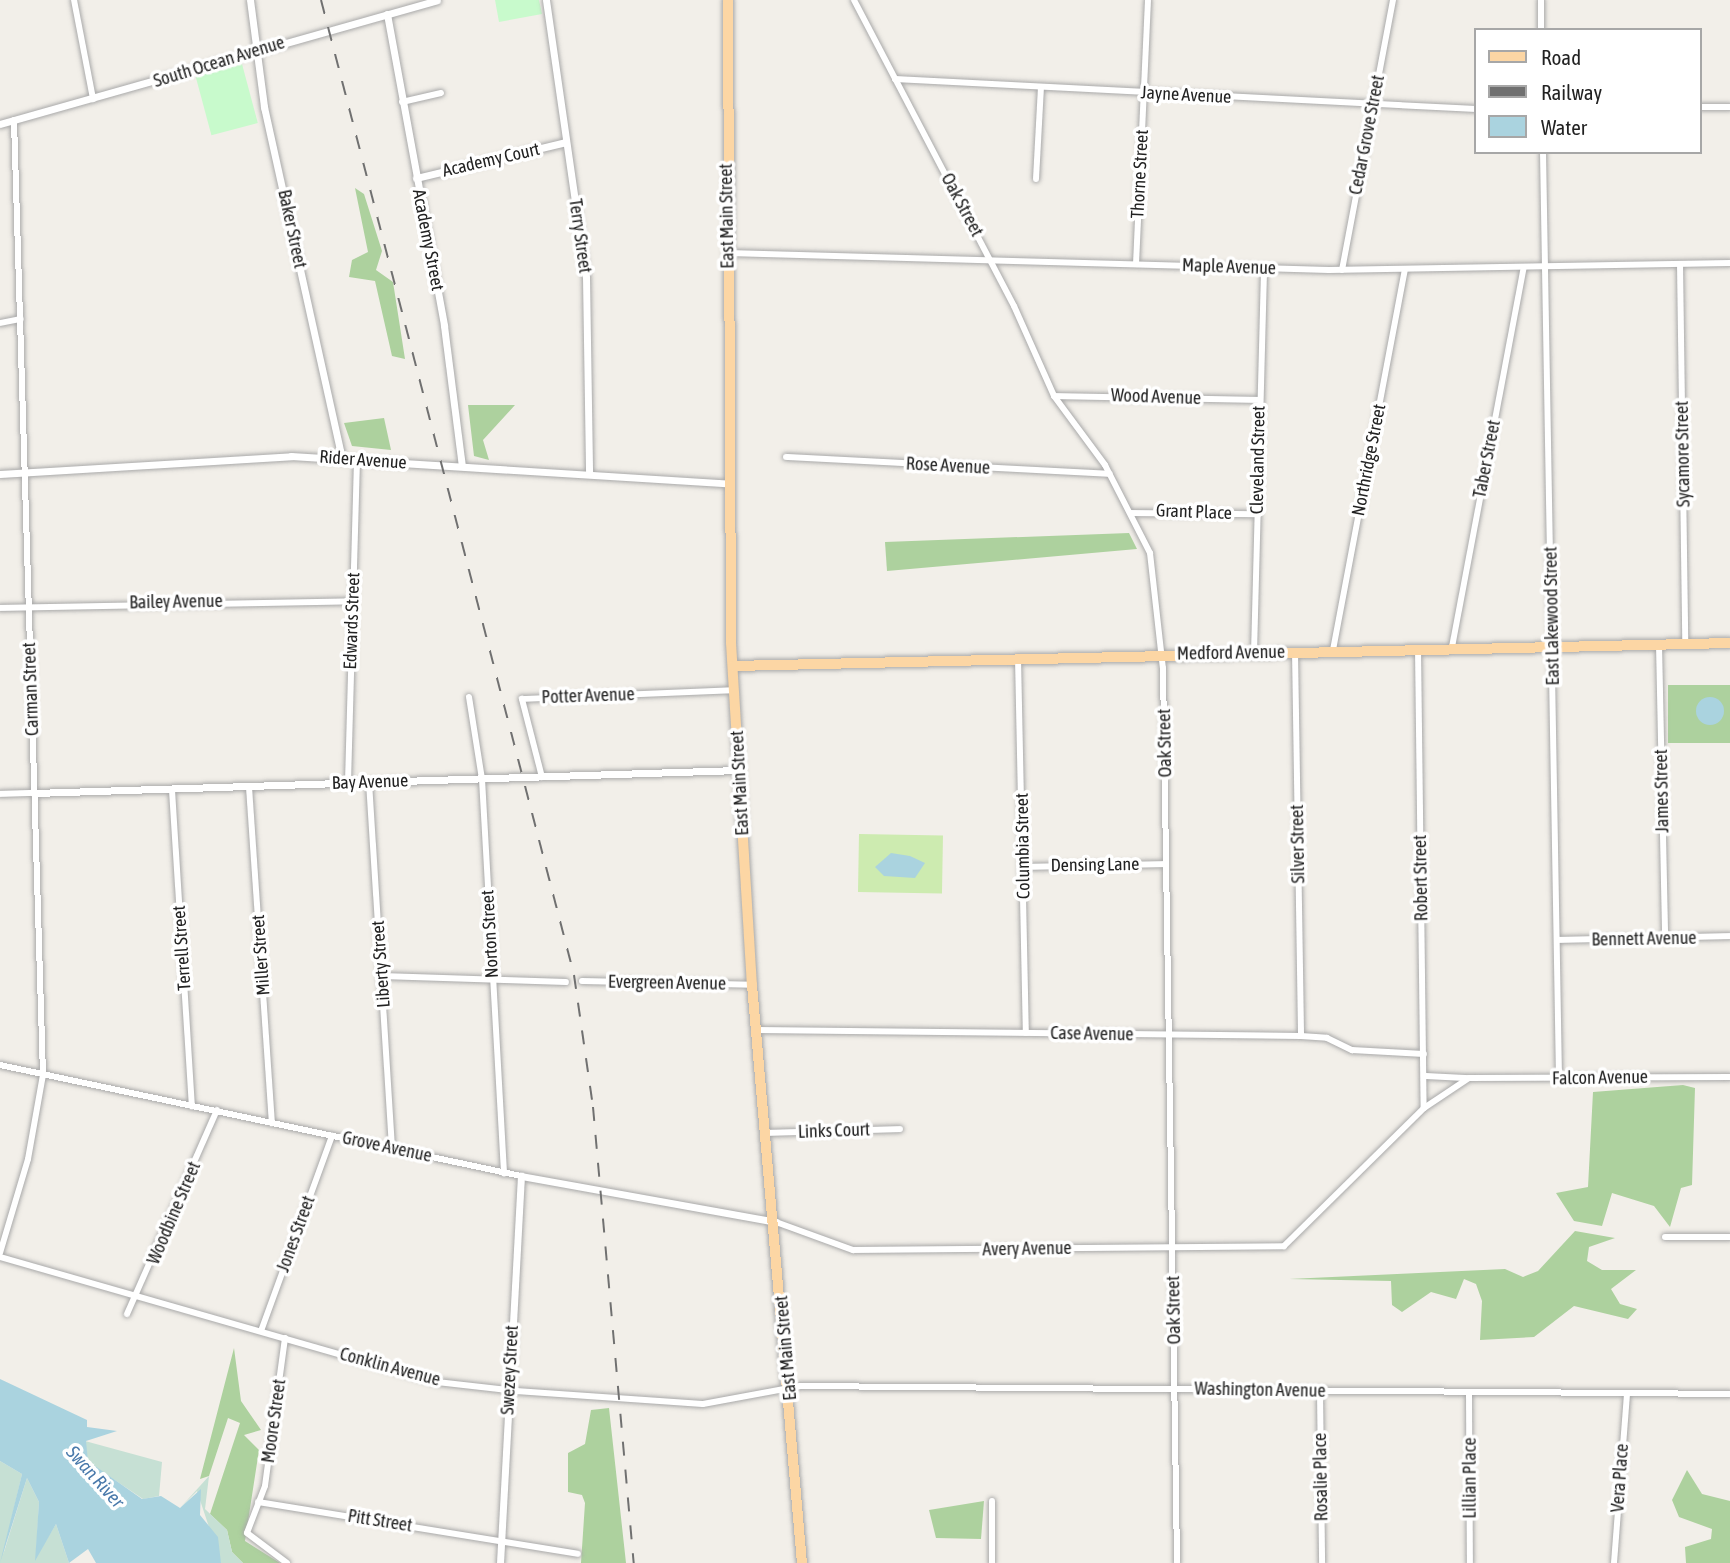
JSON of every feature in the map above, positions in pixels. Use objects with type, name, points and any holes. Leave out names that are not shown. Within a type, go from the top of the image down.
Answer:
[{"type":"main road","name":"East Main Street","points":[[728,0],[726,484],[733,666],[752,985],[776,1222],[802,1563]]},
{"type":"main road","name":"Medford Avenue","points":[[733,666],[1452,647],[1730,643]]},
{"type":"street","points":[[74,0],[93,99]]},
{"type":"street","name":"Baker Street","points":[[250,0],[255,49],[342,458]]},
{"type":"street","name":"South Ocean Avenue","points":[[0,124],[93,99],[255,49],[387,14],[414,3],[438,0]]},
{"type":"street","name":"Terry Street","points":[[546,0],[586,277],[589,474]]},
{"type":"street","name":"Oak Street","points":[[854,0],[990,260],[1054,396],[1110,474],[1150,553],[1162,655],[1177,1563]]},
{"type":"street","name":"Thorne Street","points":[[1136,264],[1148,0]]},
{"type":"street","name":"Cedar Grove Street","points":[[1342,270],[1394,0]]},
{"type":"street","points":[[1541,0],[1541,28]]},
{"type":"street","name":"Academy Street","points":[[387,14],[462,466]]},
{"type":"street","name":"Jayne Avenue","points":[[895,79],[1372,106],[1474,109]]},
{"type":"street","points":[[1036,178],[1041,87]]},
{"type":"street","points":[[402,102],[441,93]]},
{"type":"street","points":[[1702,107],[1730,107]]},
{"type":"street","name":"Carman Street","points":[[0,1255],[28,1159],[43,1075],[14,120]]},
{"type":"street","name":"Academy Court","points":[[416,178],[566,142]]},
{"type":"street","name":"East Lakewood Street","points":[[1543,154],[1559,1079]]},
{"type":"street","name":"Maple Avenue","points":[[728,253],[1342,270],[1523,270],[1730,263]]},
{"type":"street","name":"Sycamore Street","points":[[1680,264],[1685,644]]},
{"type":"street","name":"Cleveland Street","points":[[1254,653],[1264,268]]},
{"type":"street","name":"Northridge Street","points":[[1334,650],[1405,270]]},
{"type":"street","name":"Taber Street","points":[[1452,647],[1523,270]]},
{"type":"street","points":[[0,323],[21,319]]},
{"type":"street","name":"Wood Avenue","points":[[1054,396],[1259,400]]},
{"type":"street","name":"Rider Avenue","points":[[0,474],[250,456],[342,458],[726,484]]},
{"type":"street","name":"Rose Avenue","points":[[786,457],[1110,474]]},
{"type":"street","name":"Edwards Street","points":[[348,782],[357,459]]},
{"type":"street","name":"Grant Place","points":[[1131,513],[1258,514]]},
{"type":"street","name":"Bailey Avenue","points":[[0,608],[353,601]]},
{"type":"street","name":"James Street","points":[[1659,645],[1665,938]]},
{"type":"street","name":"Robert Street","points":[[1418,648],[1424,1108]]},
{"type":"street","name":"Silver Street","points":[[1295,651],[1301,1036]]},
{"type":"street","name":"Columbia Street","points":[[1018,659],[1026,1033]]},
{"type":"street","name":"Potter Avenue","points":[[542,777],[522,699],[735,690]]},
{"type":"street","name":"Norton Street","points":[[469,696],[482,779],[504,1173]]},
{"type":"street","name":"Bay Avenue","points":[[0,794],[740,770]]},
{"type":"street","name":"Liberty Street","points":[[369,782],[392,1147]]},
{"type":"street","name":"Miller Street","points":[[249,787],[272,1123]]},
{"type":"street","name":"Terrell Street","points":[[172,790],[192,1106]]},
{"type":"street","name":"Densing Lane","points":[[1023,867],[1167,864]]},
{"type":"street","name":"Bennett Avenue","points":[[1558,940],[1730,936]]},
{"type":"street","points":[[382,976],[493,982],[566,982]]},
{"type":"street","name":"Evergreen Avenue","points":[[582,981],[752,985]]},
{"type":"street","name":"Case Avenue","points":[[757,1030],[1301,1036],[1328,1038],[1352,1050],[1424,1054]]},
{"type":"street","name":"Grove Avenue","points":[[0,1065],[392,1147],[521,1177],[776,1222]]},
{"type":"street","name":"Falcon Avenue","points":[[1424,1076],[1559,1079],[1730,1077]]},
{"type":"street","points":[[1424,1108],[1469,1078]]},
{"type":"street","name":"Avery Avenue","points":[[776,1222],[853,1250],[1284,1246],[1424,1108]]},
{"type":"street","name":"Woodbine Street","points":[[127,1314],[139,1295],[217,1110]]},
{"type":"street","name":"Links Court","points":[[767,1133],[900,1129]]},
{"type":"street","name":"Jones Street","points":[[261,1331],[332,1136]]},
{"type":"street","name":"Swezey Street","points":[[500,1563],[521,1177]]},
{"type":"street","points":[[1665,1237],[1730,1237]]},
{"type":"street","name":"Conklin Avenue","points":[[0,1255],[437,1382],[709,1404],[789,1387]]},
{"type":"street","name":"Moore Street","points":[[285,1338],[258,1502],[247,1533],[287,1563]]},
{"type":"street","name":"Washington Avenue","points":[[789,1387],[1730,1394]]},
{"type":"street","name":"Rosalie Place","points":[[1320,1391],[1322,1563]]},
{"type":"street","name":"Lillian Place","points":[[1469,1392],[1470,1563]]},
{"type":"street","name":"Vera Place","points":[[1614,1563],[1627,1394]]},
{"type":"street","points":[[992,1501],[992,1563]]},
{"type":"street","name":"Pitt Street","points":[[258,1502],[578,1553]]},
{"type":"green space","points":[[495,0],[539,0],[542,14],[499,22]]},
{"type":"green space","points":[[242,64],[258,123],[211,135],[196,76]]},
{"type":"green space","points":[[355,188],[364,194],[382,251],[376,270],[393,282],[405,359],[392,356],[375,281],[349,277],[352,260],[368,252]]},
{"type":"green space","points":[[468,405],[515,405],[483,440],[489,460],[474,456]]},
{"type":"green space","points":[[384,418],[391,450],[352,446],[344,423]]},
{"type":"green space","points":[[1129,533],[1137,549],[887,571],[885,542]]},
{"type":"green space","points":[[1668,685],[1730,685],[1730,743],[1668,743]]},
{"type":"green space","points":[[859,834],[943,835],[942,893],[858,892]]},
{"type":"green space","points":[[1683,1085],[1695,1088],[1692,1185],[1681,1188],[1670,1227],[1654,1206],[1612,1193],[1602,1226],[1574,1221],[1556,1193],[1588,1187],[1593,1092]]},
{"type":"green space","points":[[1575,1231],[1615,1238],[1589,1247],[1587,1261],[1602,1270],[1636,1270],[1611,1289],[1620,1304],[1637,1309],[1628,1319],[1574,1306],[1534,1337],[1480,1340],[1482,1301],[1476,1284],[1464,1279],[1456,1299],[1431,1292],[1402,1312],[1392,1305],[1391,1281],[1289,1279],[1505,1269],[1523,1277],[1538,1271]]},
{"type":"green space","points":[[234,1348],[241,1401],[261,1430],[244,1435],[259,1450],[245,1541],[280,1563],[243,1563],[232,1552],[227,1530],[210,1514],[240,1423],[228,1418],[209,1476],[200,1479]]},
{"type":"green space","points":[[609,1408],[626,1563],[581,1563],[585,1503],[582,1495],[568,1492],[568,1453],[585,1444],[591,1410]]},
{"type":"green space","points":[[85,1441],[162,1462],[159,1496],[143,1499],[88,1462]]},
{"type":"green space","points":[[0,1461],[22,1474],[3,1555],[27,1478],[39,1502],[36,1557],[56,1524],[69,1563],[0,1563]]},
{"type":"green space","points":[[1687,1470],[1702,1494],[1730,1501],[1730,1563],[1686,1563],[1685,1547],[1711,1539],[1712,1529],[1679,1517],[1672,1500]]},
{"type":"green space","points":[[209,1476],[205,1509],[227,1530],[232,1552],[243,1563],[221,1563],[197,1491],[180,1508]]},
{"type":"green space","points":[[984,1501],[981,1539],[936,1538],[929,1510]]},
{"type":"water","points":[[1710,697],[1720,701],[1724,711],[1720,721],[1710,725],[1700,721],[1696,711],[1700,701]]},
{"type":"water","points":[[891,853],[910,856],[925,863],[915,878],[884,876],[875,867]]},
{"type":"water","name":"Swan River","points":[[0,1379],[87,1420],[87,1427],[117,1431],[86,1441],[88,1461],[142,1499],[161,1496],[180,1508],[201,1489],[200,1515],[218,1537],[221,1563],[96,1563],[88,1549],[69,1563],[56,1524],[35,1561],[39,1502],[27,1478],[0,1563],[22,1474],[0,1461]]},
{"type":"railway","points":[[321,0],[574,975],[593,1107],[634,1563]]}]
